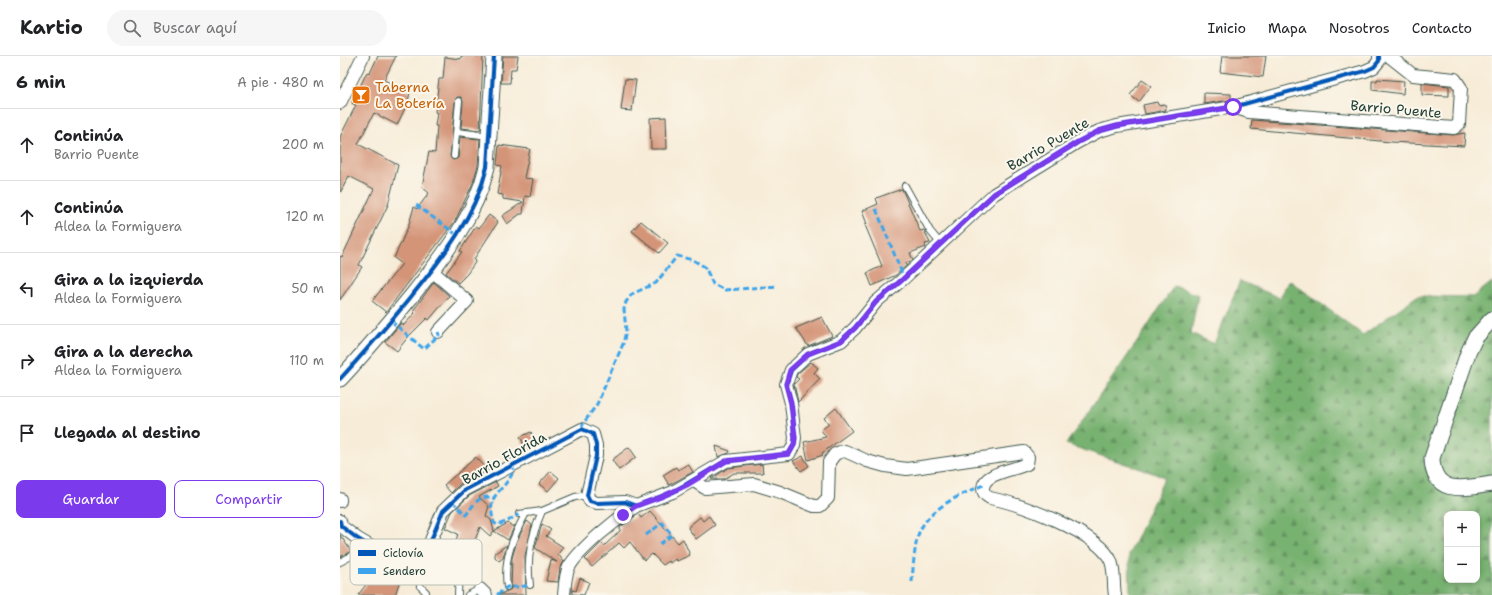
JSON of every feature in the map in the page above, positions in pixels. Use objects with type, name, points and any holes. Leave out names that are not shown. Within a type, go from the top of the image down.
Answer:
[{"type":"street","points":[[340,103],[363,56]]},
{"type":"street","points":[[340,379],[369,348],[432,271],[469,217],[482,188],[487,168],[494,56]]},
{"type":"street","name":"Barrio Puente","points":[[636,506],[661,497],[694,481],[726,461],[785,456],[791,452],[795,438],[791,403],[786,384],[790,370],[808,354],[841,341],[855,328],[880,298],[994,194],[1071,146],[1099,131],[1117,126],[1233,107],[1364,71],[1374,67],[1379,61],[1379,56]]},
{"type":"street","name":"Barrio Puente","points":[[1233,107],[1249,112],[1454,128],[1459,124],[1461,88],[1455,79],[1413,75],[1389,56]]},
{"type":"street","points":[[432,271],[466,301],[438,332]]},
{"type":"street","points":[[1492,319],[1475,338],[1468,353],[1432,458],[1432,466],[1436,477],[1443,485],[1452,488],[1492,484]]},
{"type":"street","name":"Barrio Florida","points":[[432,539],[443,511],[465,490],[582,429],[593,434],[596,445],[587,495]]},
{"type":"street","points":[[694,481],[705,488],[754,484],[780,492],[814,506],[820,506],[828,498],[829,462],[835,454],[840,452],[845,451],[867,461],[885,466],[907,469],[1024,452],[1028,457],[1027,464],[998,473],[988,479],[983,490],[985,495],[990,498],[1026,508],[1088,538],[1102,550],[1111,562],[1115,595]]},
{"type":"street","points":[[587,495],[590,501],[597,503],[625,502],[636,506]]},
{"type":"street","points":[[564,595],[568,568],[580,552],[623,515],[636,506]]},
{"type":"street","name":"Barrio Florida","points":[[340,521],[341,526],[359,539]]},
{"type":"lane","points":[[454,156],[459,101]]},
{"type":"lane","points":[[457,132],[490,136]]},
{"type":"lane","points":[[905,186],[930,231],[942,241]]},
{"type":"lane","points":[[519,514],[542,511],[575,497],[587,495]]},
{"type":"lane","points":[[530,585],[528,560],[531,542],[542,511]]},
{"type":"lane","points":[[507,587],[506,559],[513,537],[526,513]]},
{"type":"lane","points":[[340,562],[350,557]]},
{"type":"lane","points":[[420,586],[426,592],[426,595]]},
{"type":"lane","points":[[468,595],[483,592]]},
{"type":"green space","points":[[1289,280],[1363,335],[1417,296],[1473,297],[1492,282],[1492,595],[1130,595],[1129,554],[1165,477],[1066,444],[1140,338],[1174,286],[1198,295],[1191,333],[1214,344],[1240,281],[1280,298]]},
{"type":"building","points":[[378,56],[396,56],[384,80],[410,92],[408,102],[397,125],[374,113],[358,144],[398,165],[388,205],[359,265],[362,267],[340,300],[340,256],[342,257],[374,189],[349,176],[340,193],[340,137],[356,105],[352,103],[367,72],[370,73]]},
{"type":"building","points":[[461,56],[483,56],[480,130],[461,128],[463,101],[461,97],[457,97],[455,101],[450,156],[453,160],[458,158],[460,137],[480,139],[478,165],[473,183],[455,221],[386,312],[372,301],[402,264],[394,258],[408,227],[414,207],[417,209],[429,193],[422,187],[429,152],[435,153],[437,126],[435,126],[437,113],[435,112],[439,79],[443,79],[445,57],[461,59]]},
{"type":"building","points":[[503,56],[518,56],[516,69],[511,69],[510,83],[501,83]]},
{"type":"building","points":[[1222,56],[1266,56],[1263,77],[1220,72]]},
{"type":"building","points":[[625,79],[636,80],[632,111],[621,110]]},
{"type":"building","points":[[1377,79],[1404,81],[1403,94],[1372,90],[1372,81],[1377,81]]},
{"type":"building","points":[[1142,80],[1151,86],[1139,102],[1130,95]]},
{"type":"building","points":[[1422,83],[1449,86],[1449,96],[1422,95]]},
{"type":"building","points":[[1204,93],[1231,94],[1231,100],[1204,104]]},
{"type":"building","points":[[1157,102],[1158,105],[1165,104],[1166,110],[1145,114],[1143,105]]},
{"type":"building","points":[[666,117],[667,149],[651,149],[650,118]]},
{"type":"building","points":[[1252,120],[1453,135],[1465,133],[1464,146],[1391,142],[1251,129]]},
{"type":"building","points":[[499,145],[530,149],[524,178],[533,179],[530,197],[525,196],[523,214],[520,214],[507,224],[502,216],[523,202],[503,199],[503,195],[497,194],[502,166],[497,165]]},
{"type":"building","points":[[902,189],[920,231],[924,230],[930,243],[925,244],[926,247],[910,253],[913,260],[906,263],[907,265],[896,275],[872,286],[867,273],[882,266],[865,225],[867,224],[862,211],[878,204],[876,198]]},
{"type":"building","points":[[489,215],[498,222],[474,259],[476,261],[467,274],[458,283],[446,273],[462,252],[460,251],[476,226],[479,228]]},
{"type":"building","points":[[641,221],[668,243],[659,253],[632,231]]},
{"type":"building","points":[[434,282],[449,296],[429,320],[427,318],[408,337],[397,351],[385,342],[401,323],[404,325],[415,313],[413,311]]},
{"type":"building","points":[[822,317],[832,336],[808,346],[796,328]]},
{"type":"building","points":[[811,362],[818,368],[814,373],[820,379],[798,402],[794,384],[799,379],[796,377],[797,374]]},
{"type":"building","points":[[836,408],[852,431],[822,453],[823,455],[808,460],[804,442],[826,437],[821,430],[829,424],[824,418]]},
{"type":"building","points":[[531,432],[535,440],[525,446],[520,437]]},
{"type":"building","points":[[716,446],[730,451],[729,453],[718,457]]},
{"type":"building","points":[[629,447],[636,457],[619,470],[612,460]]},
{"type":"building","points":[[803,456],[809,466],[801,471],[793,461]]},
{"type":"building","points":[[476,457],[488,470],[461,483],[451,493],[444,485]]},
{"type":"building","points":[[688,464],[693,472],[669,485],[663,475],[676,467],[678,470]]},
{"type":"building","points":[[762,464],[763,473],[734,473],[724,479],[711,479],[728,468]]},
{"type":"building","points":[[551,471],[559,478],[548,491],[539,484]]},
{"type":"building","points":[[496,482],[498,486],[479,497],[489,506],[486,516],[491,520],[494,531],[490,536],[480,527],[475,539],[456,539],[458,534],[445,528],[452,512],[469,496]]},
{"type":"building","points":[[650,511],[678,543],[683,539],[690,555],[677,561],[675,559],[670,563],[669,561],[663,565],[652,554],[644,560],[630,542],[624,548],[619,543],[592,567],[585,559],[601,543],[604,546],[620,531],[620,527],[638,514],[641,518]]},
{"type":"building","points":[[709,516],[715,525],[696,539],[688,528],[689,526],[700,517],[703,521]]},
{"type":"building","points":[[527,521],[532,525],[525,556],[526,595],[499,595],[511,589],[512,558],[517,541]]},
{"type":"building","points":[[508,523],[513,527],[515,525],[508,540],[494,531]]},
{"type":"building","points":[[542,524],[551,530],[546,536],[563,547],[558,554],[564,562],[560,568],[558,582],[546,581],[551,560],[557,562],[535,548]]},
{"type":"building","points":[[340,535],[350,552],[340,557]]},
{"type":"building","points":[[507,545],[503,558],[499,561],[495,557],[495,553]]},
{"type":"building","points":[[580,578],[589,582],[584,595],[572,594],[572,590],[576,591]]},
{"type":"building","points":[[398,585],[395,595],[358,595],[365,586]]},
{"type":"marked path","points":[[416,205],[457,235]]},
{"type":"marked path","points":[[876,209],[904,278]]},
{"type":"marked path","points":[[582,429],[583,424],[597,404],[623,344],[626,331],[624,309],[626,302],[632,294],[656,283],[677,256],[693,260],[705,267],[713,284],[725,290],[778,286]]},
{"type":"marked path","points":[[391,321],[424,349],[439,335],[438,332]]},
{"type":"marked path","points":[[513,464],[512,474],[493,500],[492,512],[494,523],[498,525],[519,514]]},
{"type":"marked path","points":[[912,582],[917,539],[927,520],[944,505],[964,493],[984,485]]},
{"type":"marked path","points":[[452,501],[466,515],[477,501],[484,497],[494,498]]},
{"type":"marked path","points":[[646,535],[662,523],[672,535],[660,544]]},
{"type":"marked path","points":[[497,595],[507,587],[530,585]]},
{"type":"cycle path","points":[[340,379],[384,329],[434,268],[466,220],[482,186],[487,167],[494,56]]},
{"type":"cycle path","points":[[432,539],[443,511],[465,490],[582,429],[593,434],[596,445],[596,456],[587,495],[590,501],[597,503],[625,502],[636,506],[673,492],[726,461],[789,454],[794,445],[795,438],[791,403],[786,384],[791,370],[808,354],[841,341],[855,328],[876,302],[902,280],[994,194],[1078,142],[1099,131],[1117,126],[1233,107],[1365,71],[1374,67],[1379,61],[1379,56]]},
{"type":"cycle path","points":[[340,521],[341,526],[358,539]]},
{"type":"place","name":"Taberna La Botería","points":[[361,95]]},
{"type":"route","points":[[623,515],[636,506],[687,485],[726,461],[778,457],[789,454],[794,445],[795,438],[793,411],[786,384],[790,370],[808,354],[841,341],[855,328],[876,302],[902,280],[945,238],[994,194],[1037,166],[1099,131],[1117,126],[1233,107]]}]
